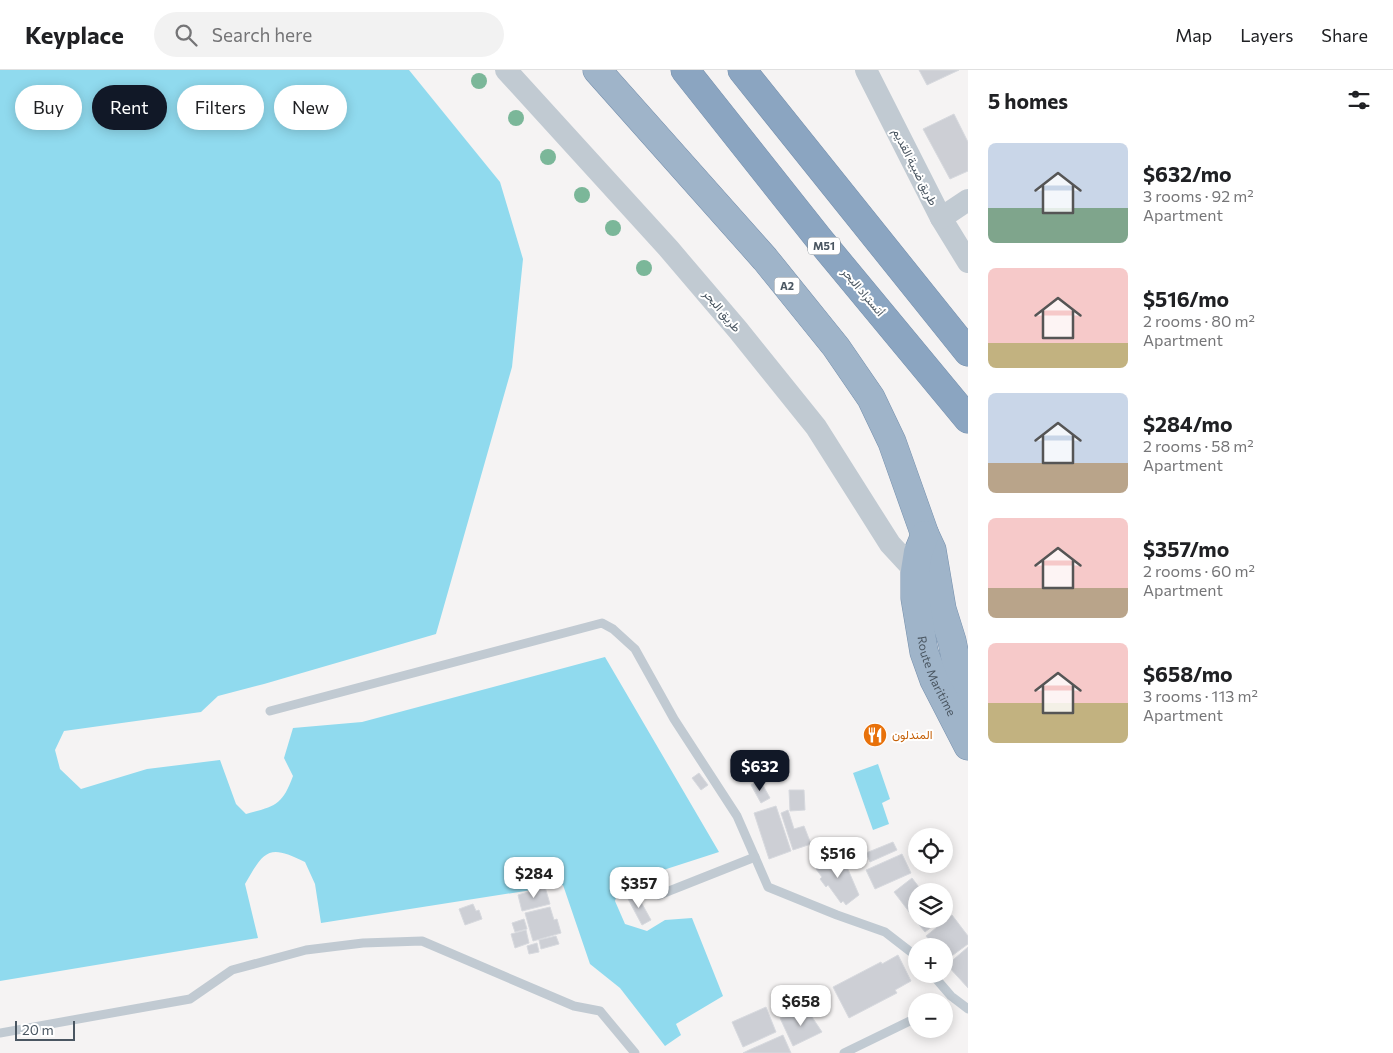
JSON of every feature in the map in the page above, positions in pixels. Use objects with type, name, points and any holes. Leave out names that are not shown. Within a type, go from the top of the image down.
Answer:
[{"type":"highway","name":"A2","points":[[597,70],[765,259],[841,354],[871,398],[892,442],[925,535],[918,552],[925,573]]},
{"type":"highway","name":"أتستراد البحر","points":[[685,70],[819,239],[968,419]]},
{"type":"highway","points":[[742,70],[968,352]]},
{"type":"highway","name":"Route Maritime","points":[[925,573],[942,609],[952,641],[960,681],[956,721]]},
{"type":"highway","name":"Route Maritime","points":[[925,573],[915,598],[924,652],[934,680],[956,721]]},
{"type":"highway","points":[[924,652],[952,641]]},
{"type":"highway","name":"A2","points":[[956,721],[968,746]]},
{"type":"street","name":"طريق البحر","points":[[506,70],[669,249],[738,330],[816,427],[890,544],[925,573]]},
{"type":"street","name":"طريق ضبية القديم","points":[[866,70],[941,218],[968,262]]},
{"type":"street","points":[[941,218],[968,200]]},
{"type":"lane","points":[[270,711],[602,624],[613,629],[635,649],[674,719],[737,816],[768,887],[837,916],[885,932],[908,950]]},
{"type":"lane","points":[[659,895],[754,857]]},
{"type":"lane","points":[[0,1032],[190,1000],[232,970],[306,950],[363,942],[422,941],[574,1006],[600,1011],[635,1053]]},
{"type":"lane","points":[[940,983],[949,993]]},
{"type":"lane","points":[[953,997],[968,1009]]},
{"type":"lane","points":[[844,1053],[908,1022]]},
{"type":"water","points":[[0,70],[409,70],[500,182],[523,259],[512,367],[436,634],[218,696],[201,712],[64,731],[55,750],[60,769],[81,789],[147,769],[220,760],[236,804],[246,814],[264,809],[276,803],[281,799],[289,786],[293,776],[284,758],[293,728],[362,722],[605,657],[719,852],[620,884],[615,901],[625,924],[647,931],[665,920],[692,918],[723,996],[676,1024],[681,1035],[665,1046],[620,988],[590,964],[563,885],[321,923],[315,884],[305,862],[293,856],[275,852],[268,854],[257,864],[245,884],[258,938],[0,981]]},
{"type":"water","points":[[878,764],[890,799],[882,803],[889,824],[873,830],[853,773]]},
{"type":"building","points":[[919,70],[959,70],[927,85]]},
{"type":"building","points":[[954,114],[968,142],[968,171],[950,179],[923,129]]},
{"type":"building","points":[[699,773],[708,785],[701,790],[692,778]]},
{"type":"building","points":[[760,780],[770,798],[761,803],[751,785]]},
{"type":"building","points":[[789,790],[804,790],[805,810],[790,811]]},
{"type":"building","points":[[776,806],[791,851],[769,859],[754,813]]},
{"type":"building","points":[[788,810],[794,829],[804,826],[811,844],[793,850],[781,813]]},
{"type":"building","points":[[829,840],[832,852],[814,856],[811,845]]},
{"type":"building","points":[[893,842],[897,850],[870,862],[866,853]]},
{"type":"building","points":[[840,851],[859,895],[846,905],[843,901],[841,903],[828,885],[826,887],[816,869]]},
{"type":"building","points":[[902,854],[908,867],[908,873],[911,873],[875,889],[866,870]]},
{"type":"building","points":[[912,878],[916,883],[908,883],[908,910],[894,892]]},
{"type":"building","points":[[545,887],[550,904],[522,911],[518,895]]},
{"type":"building","points":[[636,893],[651,920],[642,925],[627,897]]},
{"type":"building","points":[[473,904],[476,911],[479,910],[482,919],[465,925],[459,909]]},
{"type":"building","points":[[550,907],[554,920],[557,919],[561,933],[533,941],[525,913]]},
{"type":"building","points":[[953,916],[968,936],[968,944],[953,955],[953,938],[928,938],[926,936],[936,928],[953,928]]},
{"type":"building","points":[[524,919],[527,929],[515,932],[512,923]]},
{"type":"building","points":[[922,928],[930,928],[925,932]]},
{"type":"building","points":[[526,930],[529,943],[515,948],[511,934]]},
{"type":"building","points":[[556,936],[559,944],[541,949],[539,940]]},
{"type":"building","points":[[537,943],[539,952],[529,954],[527,946]]},
{"type":"building","points":[[968,947],[968,988],[953,972],[953,960]]},
{"type":"building","points":[[898,955],[908,975],[908,983],[895,990],[897,993],[849,1018],[833,987],[881,962],[882,964]]},
{"type":"building","points":[[808,1004],[810,1014],[822,1032],[793,1046],[780,1018],[797,1015]]},
{"type":"building","points":[[766,1007],[776,1032],[743,1047],[732,1022]]},
{"type":"building","points":[[783,1035],[791,1053],[743,1053],[749,1050]]},
{"type":"place","name":"المندلون","points":[[875,735]]}]
